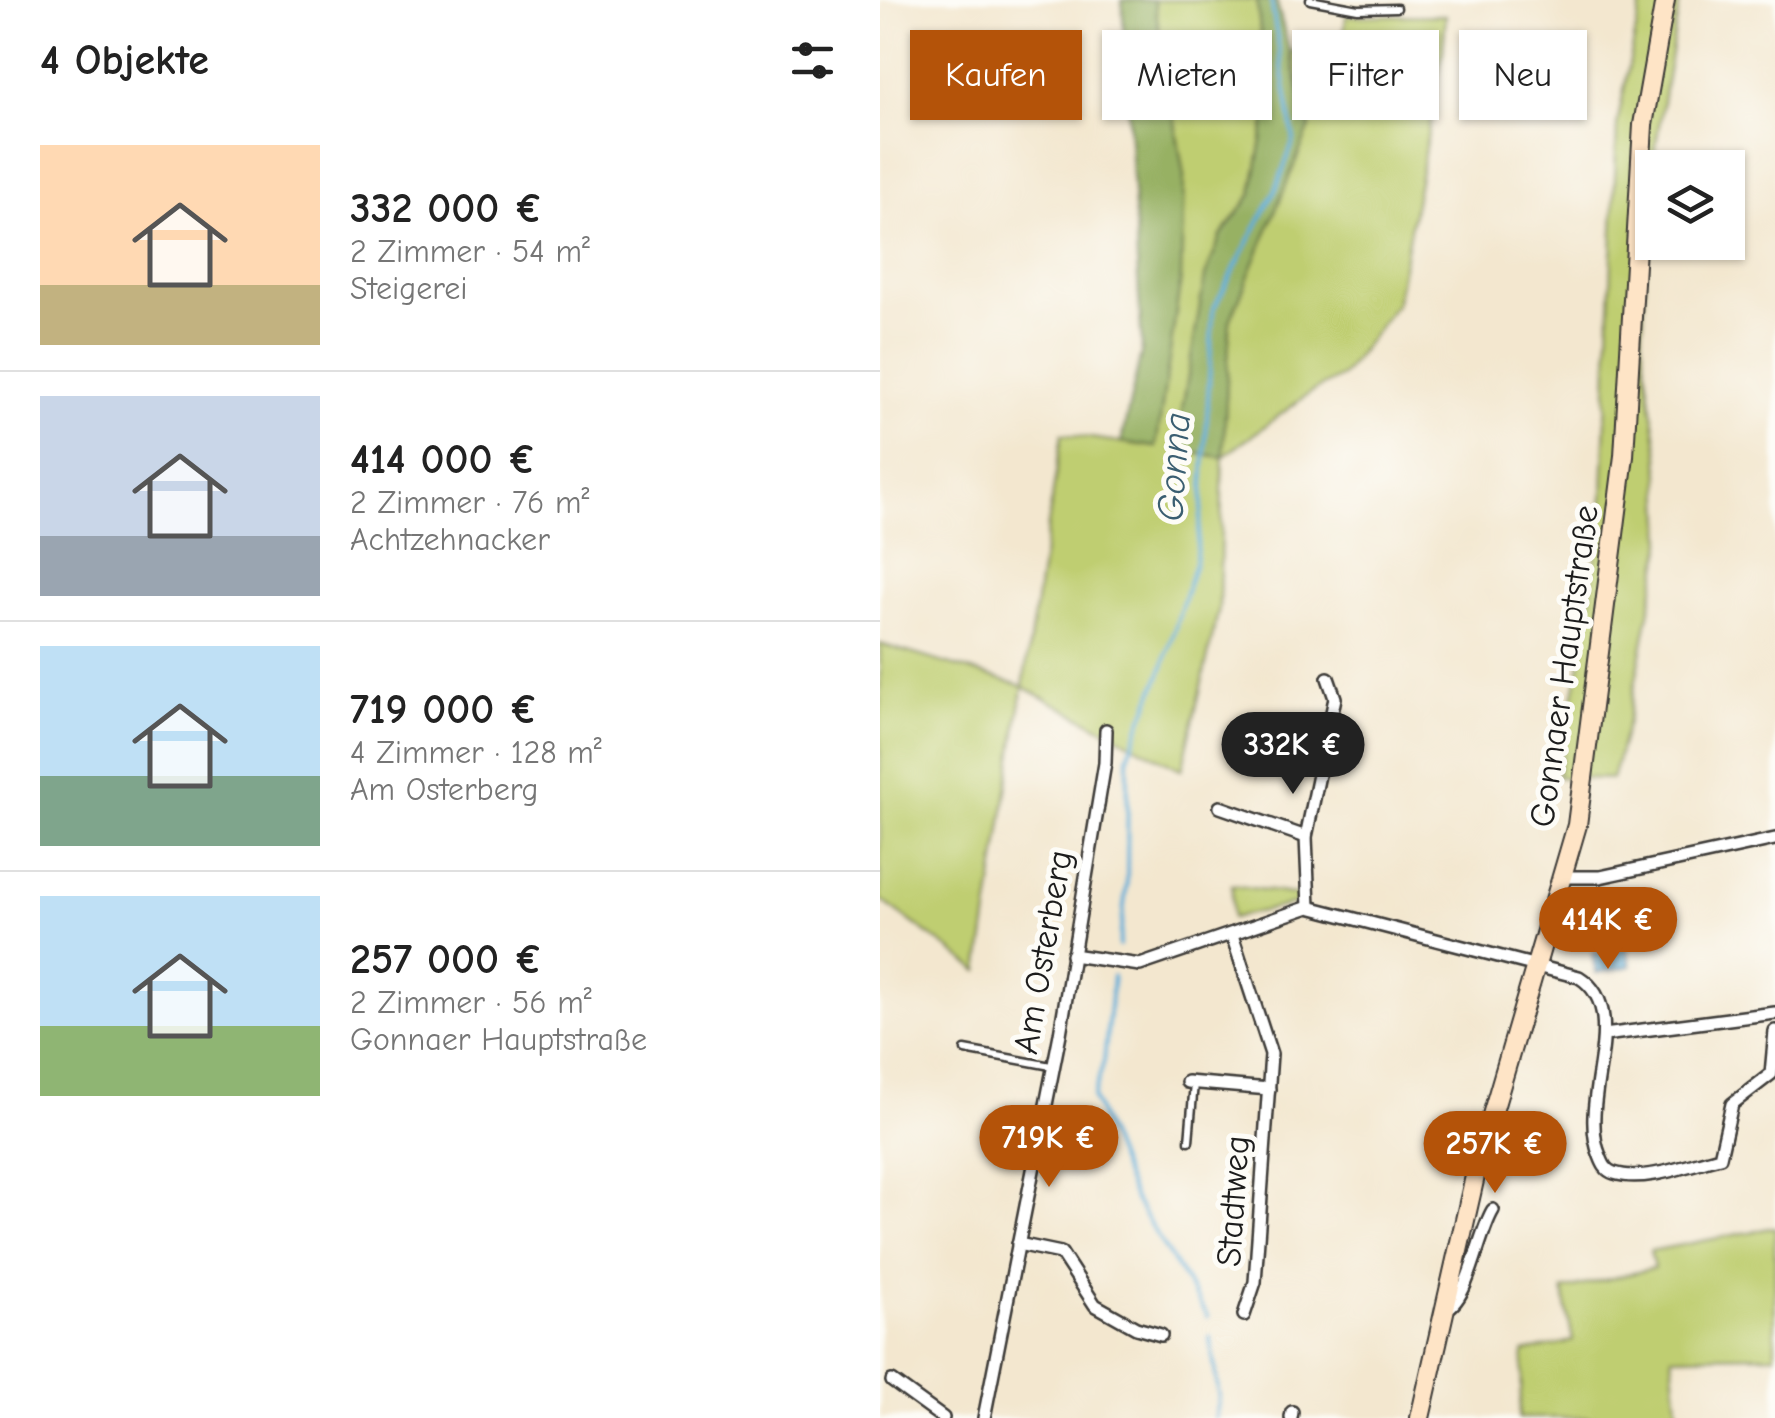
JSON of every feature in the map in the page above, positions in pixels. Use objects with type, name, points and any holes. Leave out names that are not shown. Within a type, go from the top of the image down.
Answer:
[{"type":"main road","name":"Gonnaer Hauptstraße","points":[[1420,1418],[1478,1163],[1565,877],[1582,796],[1622,479],[1642,136],[1665,0]]},
{"type":"street","points":[[1309,907],[1306,837],[1335,698],[1328,678]]},
{"type":"street","name":"Am Osterberg","points":[[984,1418],[1072,955],[1105,762],[1106,730]]},
{"type":"street","points":[[1220,808],[1306,837]]},
{"type":"street","points":[[1565,877],[1611,875],[1775,839]]},
{"type":"street","points":[[1072,955],[1140,965],[1309,907],[1579,977],[1596,989],[1603,1009],[1604,1036],[1591,1108],[1597,1149],[1608,1170],[1617,1174],[1654,1173],[1720,1157],[1732,1104],[1771,1074],[1775,1031]]},
{"type":"street","name":"Stadtweg","points":[[1232,936],[1271,1054],[1255,1282],[1244,1315]]},
{"type":"street","points":[[1604,1036],[1692,1020],[1722,1022],[1775,1013]]},
{"type":"street","name":"Stadtweg","points":[[1190,1082],[1268,1089]]},
{"type":"street","name":"Gonnaer Hauptstraße","points":[[1444,1310],[1454,1306],[1462,1294],[1480,1231],[1493,1210]]},
{"type":"street","points":[[1018,1244],[1061,1252],[1095,1305],[1136,1328],[1161,1335]]},
{"type":"street","points":[[892,1381],[943,1418]]},
{"type":"lane","points":[[1310,0],[1358,9],[1398,8]]},
{"type":"lane","points":[[965,1050],[1050,1066]]},
{"type":"lane","points":[[1189,1141],[1190,1082]]},
{"type":"green space","points":[[1122,0],[1154,0],[1159,30],[1124,30]]},
{"type":"green space","points":[[1154,0],[1257,0],[1260,30],[1159,30]]},
{"type":"green space","points":[[1257,0],[1276,0],[1292,60],[1292,120],[1308,120],[1310,127],[1230,321],[1223,457],[1175,451],[1205,276],[1221,236],[1252,194],[1266,120],[1272,120],[1272,30],[1260,30]]},
{"type":"green space","points":[[1642,0],[1680,0],[1655,150],[1635,150],[1635,260],[1647,260],[1642,341],[1659,455],[1663,543],[1627,725],[1612,779],[1557,777],[1586,635],[1603,496],[1617,125]]},
{"type":"green space","points":[[1446,15],[1439,74],[1439,30],[1344,30],[1346,16]]},
{"type":"green space","points":[[1129,120],[1174,120],[1184,176],[1181,278],[1156,447],[1121,442],[1142,349]]},
{"type":"green space","points":[[1174,120],[1266,120],[1252,194],[1221,236],[1176,451],[1223,456],[1230,321],[1309,127],[1307,120],[1430,120],[1396,304],[1342,376],[1311,392],[1223,457],[1219,608],[1182,770],[1023,687],[979,971],[880,899],[880,644],[1023,686],[1062,434],[1155,447],[1184,176]]},
{"type":"green space","points":[[1232,885],[1298,895],[1298,903],[1232,918]]},
{"type":"green space","points":[[1775,1227],[1775,1355],[1672,1356],[1678,1418],[1519,1418],[1524,1352],[1573,1341],[1563,1290],[1654,1268],[1650,1251]]},
{"type":"water","points":[[1627,947],[1631,966],[1596,973],[1592,954]]},
{"type":"waterway","name":"Gonna","points":[[1119,946],[1127,881],[1128,756],[1163,667],[1195,563],[1202,507],[1213,310],[1277,187],[1294,140],[1271,0]]},
{"type":"waterway","name":"Gonna","points":[[1113,976],[1104,1061],[1093,1098],[1134,1199],[1208,1317]]},
{"type":"waterway","name":"Gonna","points":[[1210,1337],[1219,1396],[1215,1418]]}]
